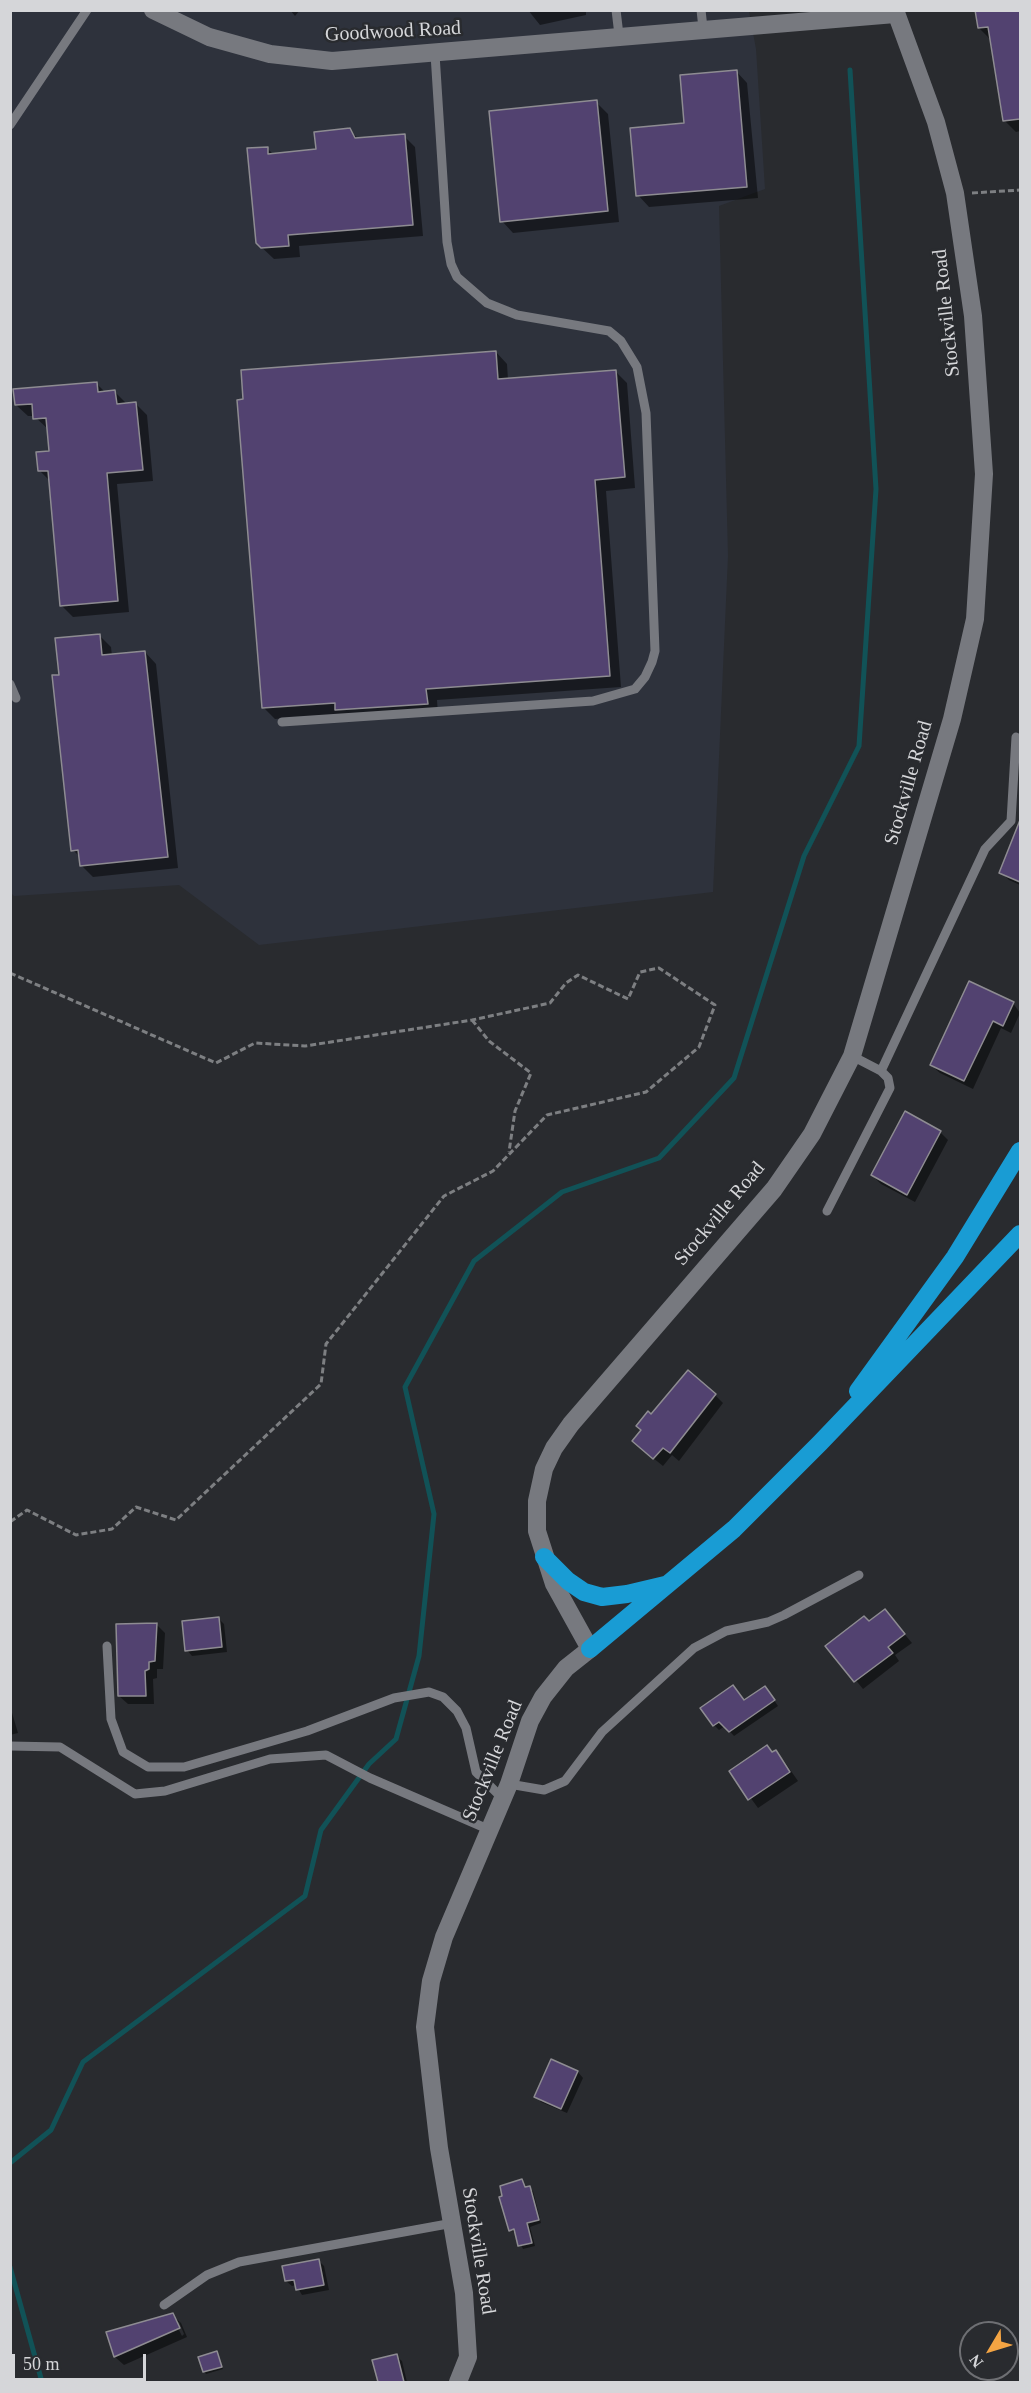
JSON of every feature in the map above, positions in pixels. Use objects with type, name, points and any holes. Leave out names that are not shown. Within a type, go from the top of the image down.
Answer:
[{"type":"highway","points":[[820,1443],[955,1257],[1020,1151]]},
{"type":"highway","points":[[590,1649],[734,1529],[820,1443],[1020,1234]]},
{"type":"highway","points":[[544,1557],[568,1581],[584,1592],[602,1596],[627,1594],[670,1584]]},
{"type":"street","name":"Goodwood Road","points":[[153,10],[209,37],[270,54],[332,61],[435,54],[619,35],[702,19],[895,12]]},
{"type":"street","name":"Stockville Road","points":[[458,2382],[468,2356],[468,2340],[453,2223],[439,2148],[425,2027],[431,1981],[444,1937],[506,1792],[530,1721],[543,1697],[566,1668],[590,1649],[563,1604],[544,1557],[537,1531],[537,1501],[544,1469],[554,1448],[571,1424],[774,1189],[812,1134],[852,1056],[952,719],[975,619],[984,474],[973,316],[955,193],[936,122],[895,12]]},
{"type":"lane","points":[[10,125],[87,10]]},
{"type":"lane","points":[[616,10],[619,35]]},
{"type":"lane","points":[[282,722],[592,701],[635,689],[645,677],[655,651],[646,413],[637,367],[621,341],[609,331],[518,315],[488,303],[458,277],[451,264],[447,242],[435,54]]},
{"type":"lane","points":[[10,684],[16,698]]},
{"type":"lane","points":[[881,1071],[985,849],[1011,821],[1016,737]]},
{"type":"lane","points":[[827,1211],[890,1088],[888,1078],[881,1071],[852,1056]]},
{"type":"lane","points":[[107,1646],[111,1719],[123,1752],[148,1767],[184,1767],[308,1731],[394,1698],[429,1692],[443,1697],[457,1711],[466,1728],[476,1772],[506,1792],[543,1790],[565,1780],[602,1732],[694,1648],[726,1631],[768,1622],[784,1615],[860,1575]]},
{"type":"lane","points":[[10,1746],[60,1747],[135,1794],[165,1791],[270,1759],[326,1755],[370,1778],[490,1830]]},
{"type":"lane","points":[[164,2305],[207,2275],[239,2262],[453,2223]]},
{"type":"path","points":[[955,193],[1020,190]]},
{"type":"path","points":[[10,974],[216,1063],[255,1043],[305,1046],[472,1020],[550,1003],[566,983],[578,975],[628,999],[640,972],[659,968],[715,1005],[699,1047],[646,1092],[547,1115],[493,1171],[444,1196],[326,1344],[321,1384],[176,1520],[136,1507],[112,1529],[76,1535],[27,1510],[10,1522]]},
{"type":"path","points":[[472,1020],[489,1041],[531,1073],[514,1111],[509,1154]]},
{"type":"shaded area","points":[[10,11],[749,11],[756,49],[765,189],[719,206],[728,556],[713,892],[259,945],[179,885],[14,896],[11,893]]},
{"type":"building","points":[[975,10],[1020,10],[1020,119],[1003,121],[988,27],[978,28]]},
{"type":"building","points":[[737,70],[747,187],[636,196],[630,128],[684,123],[680,75]]},
{"type":"building","points":[[597,100],[608,211],[500,222],[489,111]]},
{"type":"building","points":[[350,128],[355,138],[405,134],[413,225],[288,235],[289,246],[261,248],[256,243],[247,148],[268,147],[268,154],[316,149],[314,132]]},
{"type":"building","points":[[496,351],[498,379],[616,370],[625,477],[595,480],[610,676],[426,689],[428,704],[335,710],[335,703],[262,708],[237,400],[243,399],[241,370]]},
{"type":"building","points":[[97,382],[98,392],[115,390],[117,404],[136,402],[143,470],[107,473],[118,601],[60,606],[48,471],[38,471],[36,452],[49,451],[46,418],[33,419],[32,404],[15,405],[13,389]]},
{"type":"building","points":[[100,634],[102,655],[145,651],[168,857],[80,866],[78,850],[71,851],[52,675],[59,675],[55,638]]},
{"type":"building","points":[[1020,820],[1020,882],[999,873]]},
{"type":"building","points":[[969,981],[1014,1002],[1003,1026],[993,1021],[964,1081],[930,1065]]},
{"type":"building","points":[[905,1111],[941,1131],[907,1195],[871,1175]]},
{"type":"building","points":[[688,1370],[716,1394],[670,1453],[663,1448],[653,1459],[632,1441],[641,1430],[636,1426],[648,1411],[651,1414]]},
{"type":"building","points":[[885,1609],[905,1634],[888,1647],[893,1653],[854,1682],[825,1646],[864,1616],[869,1621]]},
{"type":"building","points":[[219,1617],[222,1647],[185,1651],[182,1621]]},
{"type":"building","points":[[157,1623],[155,1661],[149,1662],[149,1669],[145,1671],[146,1696],[118,1696],[116,1624]]},
{"type":"building","points":[[733,1685],[744,1700],[765,1686],[775,1700],[729,1732],[719,1722],[713,1726],[700,1708]]},
{"type":"building","points":[[767,1745],[772,1752],[776,1750],[790,1772],[748,1800],[729,1771]]},
{"type":"building","points":[[551,2059],[578,2071],[561,2109],[534,2097]]},
{"type":"building","points":[[522,2179],[525,2187],[530,2186],[539,2220],[527,2223],[532,2243],[518,2246],[514,2229],[509,2231],[499,2197],[502,2196],[500,2186]]},
{"type":"building","points":[[319,2259],[324,2285],[296,2290],[294,2280],[285,2281],[282,2266]]},
{"type":"building","points":[[173,2313],[180,2328],[114,2357],[106,2332]]},
{"type":"building","points":[[217,2351],[222,2367],[203,2372],[198,2357]]},
{"type":"building","points":[[397,2354],[404,2382],[378,2382],[372,2360]]},
{"type":"waterway","points":[[10,2163],[51,2130],[83,2062],[305,1896],[321,1830],[369,1764],[396,1739],[419,1656],[434,1514],[405,1387],[474,1261],[562,1192],[659,1158],[734,1078],[804,856],[859,746],[876,489],[850,70]]},
{"type":"waterway","points":[[10,2267],[42,2382]]}]
